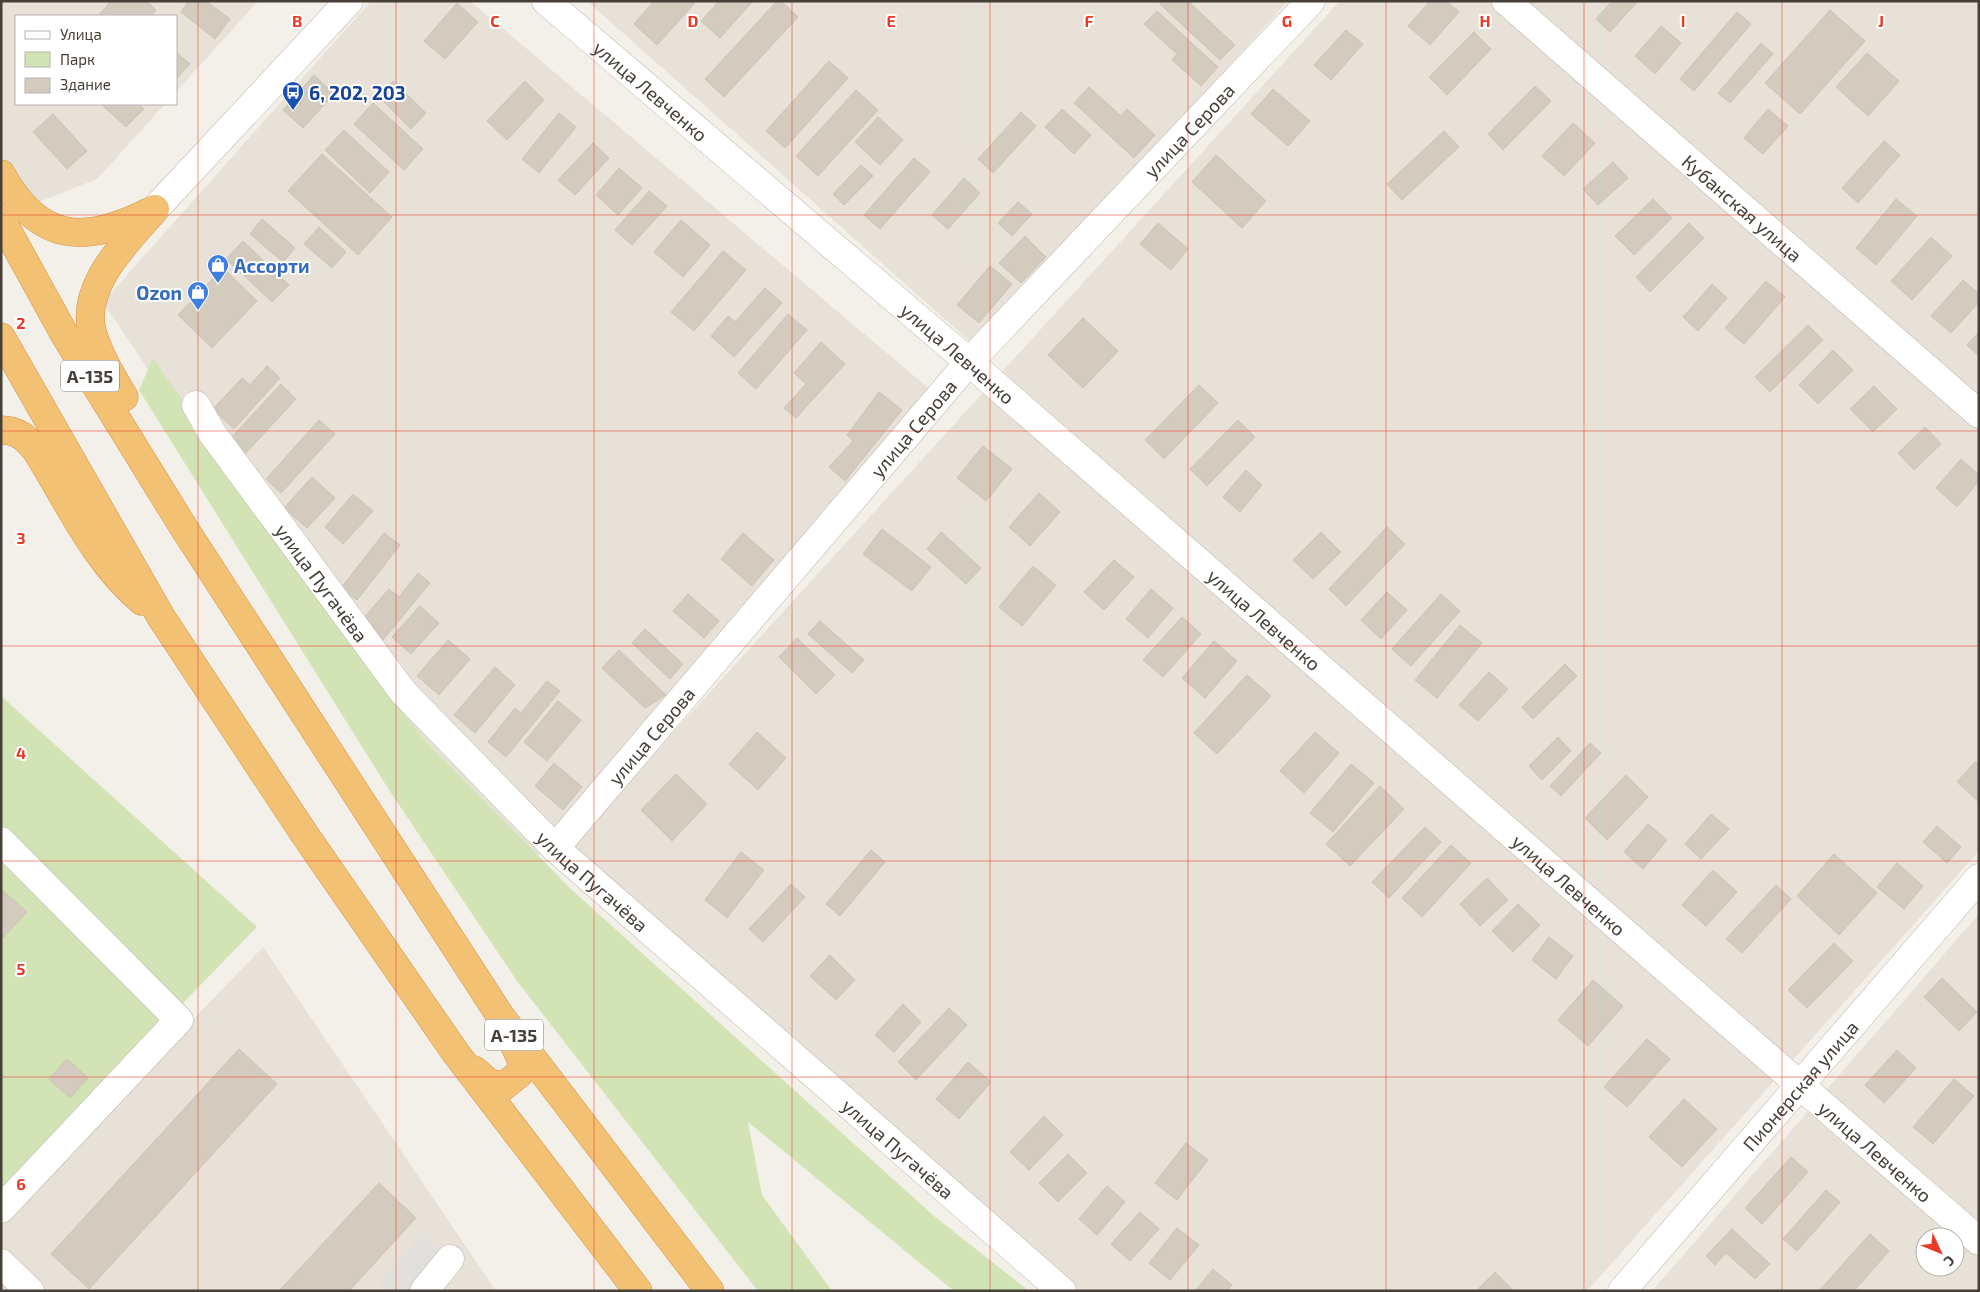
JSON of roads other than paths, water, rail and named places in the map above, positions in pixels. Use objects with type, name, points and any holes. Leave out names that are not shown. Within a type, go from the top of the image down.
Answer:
[{"type":"highway","points":[[1,174],[12,194],[30,215],[49,228],[82,232],[121,226],[154,209]]},
{"type":"highway","points":[[154,209],[121,250],[95,289],[90,312],[92,333],[101,356],[171,483],[184,528]]},
{"type":"highway","name":"А-135","points":[[1,219],[66,337],[184,528],[500,1017],[710,1291]]},
{"type":"highway","name":"А-135","points":[[1,337],[161,616],[303,832],[455,1052],[638,1291]]},
{"type":"highway","points":[[1,430],[12,430],[24,436],[36,450],[100,555],[122,585],[161,616]]},
{"type":"highway","points":[[455,1052],[489,1083],[504,1086],[519,1074],[523,1063],[500,1017]]},
{"type":"street","points":[[154,209],[349,1]]},
{"type":"street","name":"улица Левченко","points":[[546,1],[969,362],[1979,1242]]},
{"type":"street","name":"улица Серова","points":[[555,848],[969,362],[1311,1]]},
{"type":"street","name":"Кубанская улица","points":[[1506,1],[1979,414]]},
{"type":"street","name":"улица Пугачёва","points":[[196,405],[212,433],[403,692],[555,848],[1062,1291]]},
{"type":"street","points":[[1,841],[178,1020],[1,1209]]},
{"type":"street","name":"Пионерская улица","points":[[1622,1291],[1979,878]]},
{"type":"street","points":[[424,1291],[450,1259]]},
{"type":"street","points":[[1,1263],[30,1291]]},
{"type":"place","name":"6, 202, 203","points":[[293,111]]},
{"type":"place","name":"Ассорти","points":[[218,284]]},
{"type":"place","name":"Ozon","points":[[198,311]]}]
